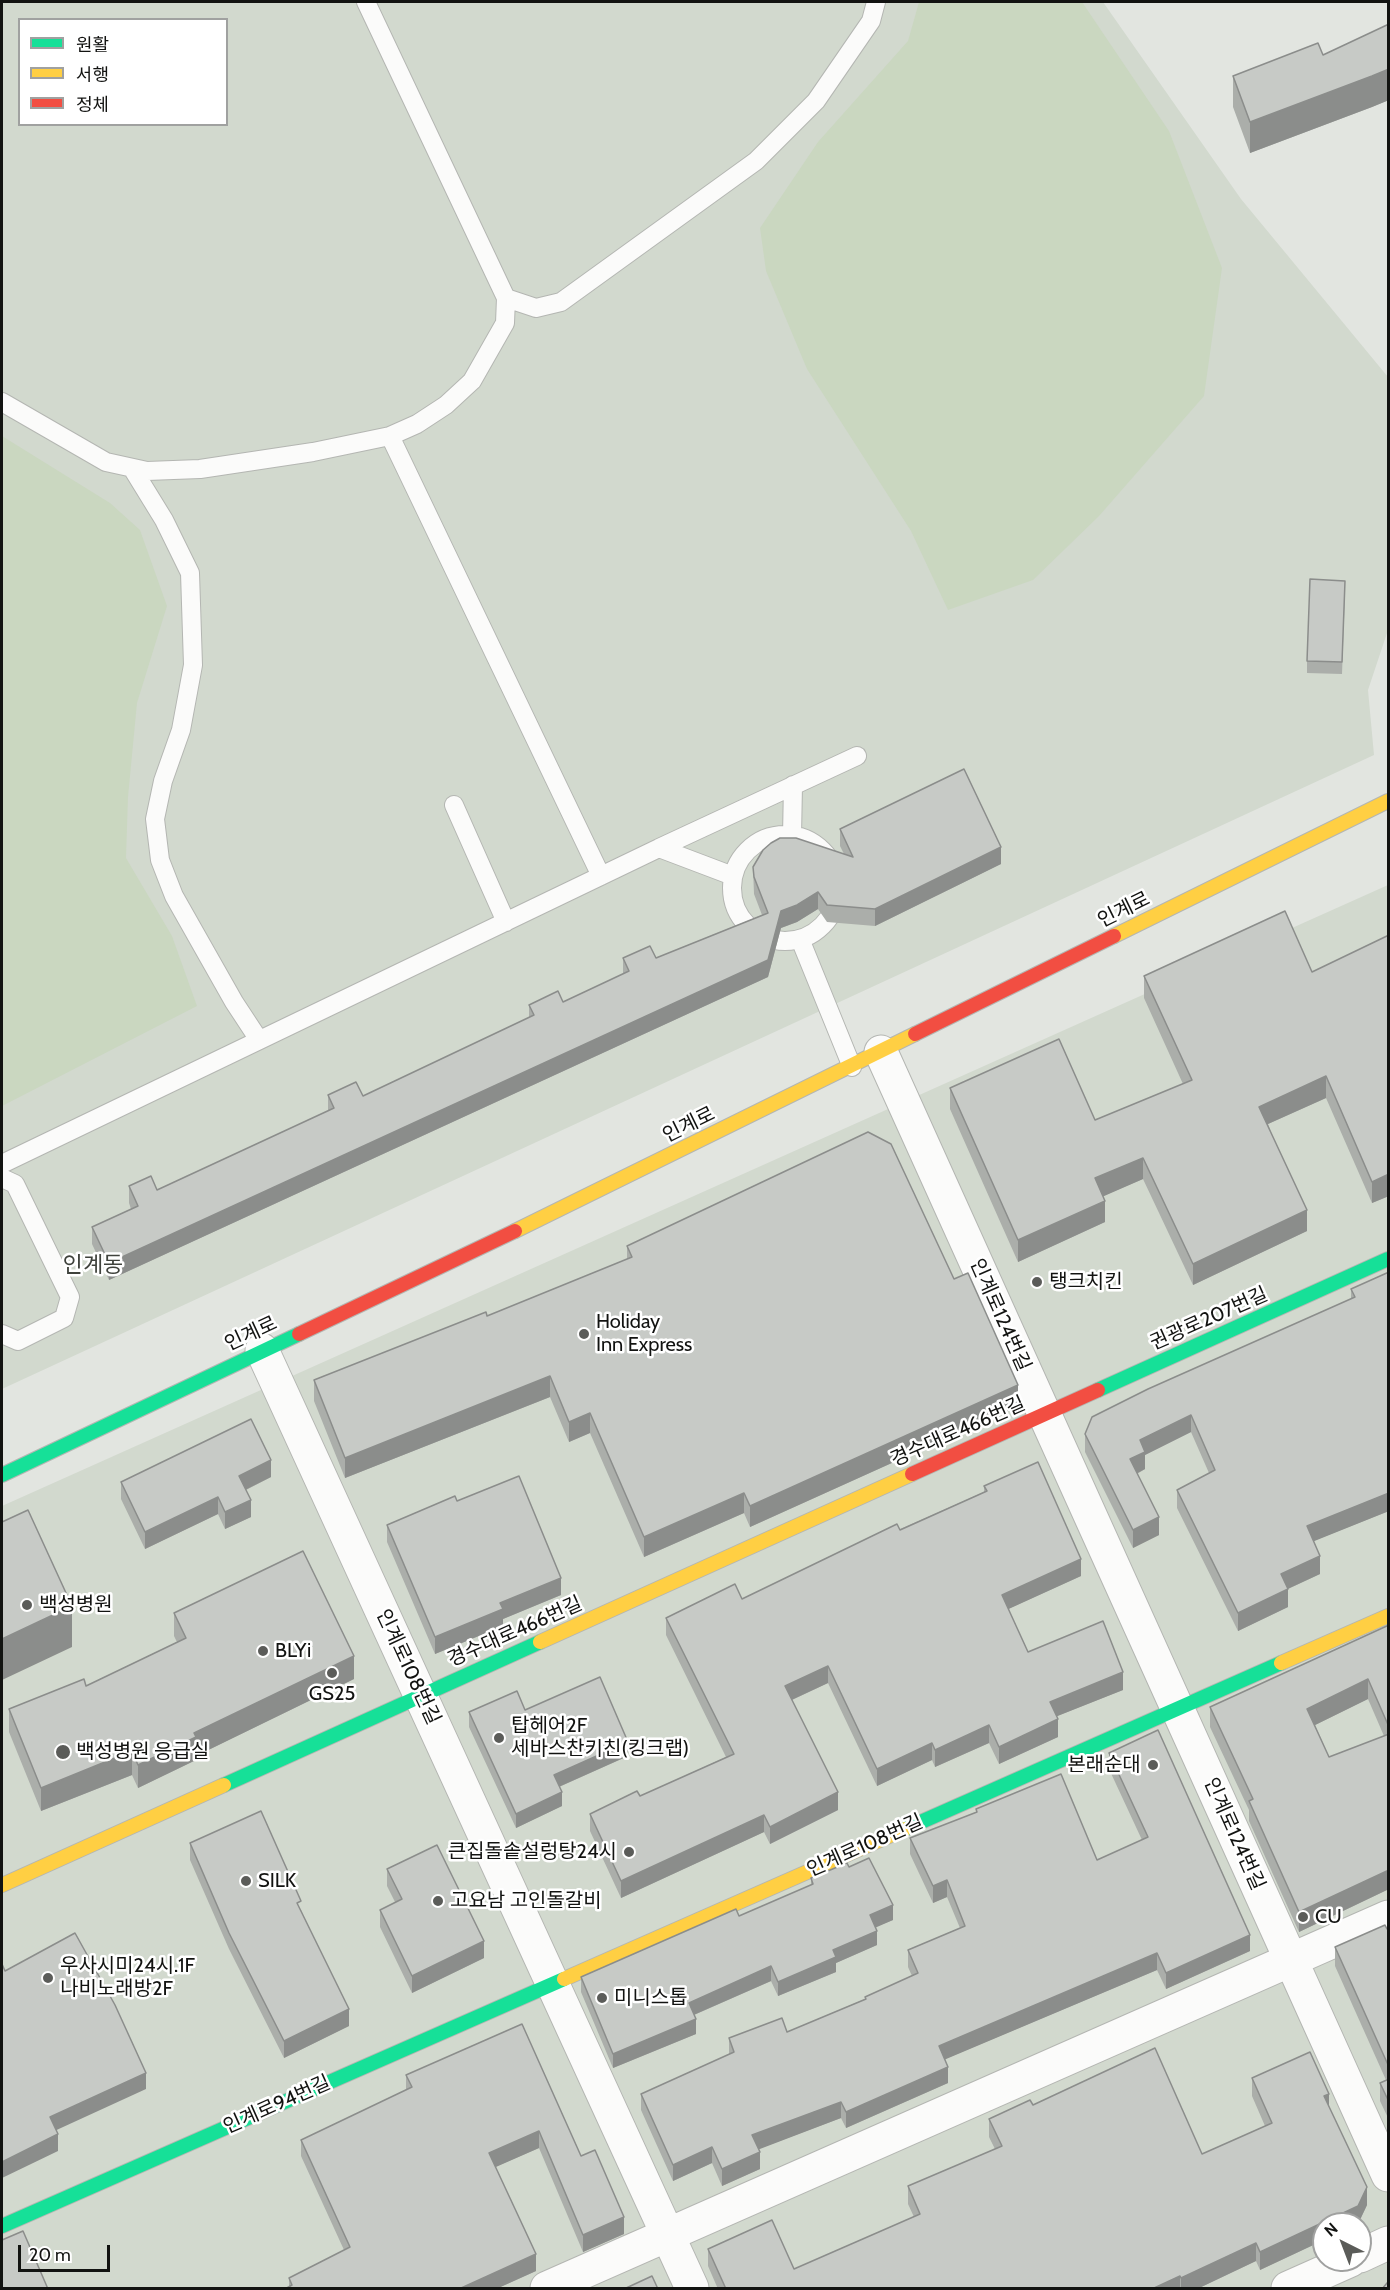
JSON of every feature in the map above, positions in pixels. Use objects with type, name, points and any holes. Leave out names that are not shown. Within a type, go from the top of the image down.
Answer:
[{"type":"street","name":"인계로","points":[[2,1474],[496,1240],[852,1067],[1389,801]]},
{"type":"street","name":"인계로124번길","points":[[881,1052],[1389,2175]]},
{"type":"street","name":"권광로207번길","points":[[1045,1414],[1389,1259]]},
{"type":"street","name":"인계로108번길","points":[[262,1350],[692,2289]]},
{"type":"street","name":"경수대로466번길","points":[[2,1885],[1045,1414]]},
{"type":"street","points":[[1178,1708],[1389,1616]]},
{"type":"street","name":"인계로108번길","points":[[552,1984],[1178,1708]]},
{"type":"street","points":[[547,2289],[1389,1917]]},
{"type":"street","name":"인계로94번길","points":[[2,2226],[552,1984]]},
{"type":"street","points":[[1372,2251],[1389,2243]]},
{"type":"street","points":[[1288,2289],[1325,2272]]},
{"type":"lane","points":[[2,402],[106,462],[147,471],[200,469],[313,452],[390,436],[417,424],[446,405],[472,381],[490,354],[505,323],[506,298],[366,2]]},
{"type":"lane","points":[[506,298],[536,308],[561,302],[756,161],[816,101],[872,21],[876,2]]},
{"type":"lane","points":[[390,436],[601,876]]},
{"type":"lane","points":[[132,468],[164,520],[190,573],[194,665],[181,730],[163,781],[155,819],[160,860],[179,905],[234,1002],[259,1040]]},
{"type":"lane","points":[[2,1164],[506,921],[857,756]]},
{"type":"lane","points":[[792,836],[794,785]]},
{"type":"lane","points":[[454,805],[506,921]]},
{"type":"lane","points":[[792,836],[804,838],[820,847],[831,861],[838,878],[838,896],[833,912],[823,926],[800,939],[776,941],[759,935],[746,924],[736,910],[732,894],[733,876],[740,859],[752,846],[768,837],[792,836]]},
{"type":"lane","points":[[659,848],[733,876]]},
{"type":"lane","points":[[800,939],[852,1067]]},
{"type":"lane","points":[[2,1178],[15,1184],[70,1297],[63,1318],[18,1341],[2,1334]]},
{"type":"shaded area","points":[[2,2],[1103,2],[1241,199],[1388,377],[1388,630],[1368,690],[1374,755],[2,1389]]},
{"type":"shaded area","points":[[1388,885],[1388,2288],[2,2288],[2,1506]]},
{"type":"green space","points":[[919,2],[1082,2],[1169,131],[1222,268],[1204,396],[1099,516],[1033,580],[948,610],[911,531],[807,369],[766,271],[760,228],[818,142],[908,41]]},
{"type":"green space","points":[[2,436],[110,503],[140,530],[167,606],[137,703],[128,797],[126,858],[172,936],[197,1006],[2,1106]]},
{"type":"building","points":[[1389,24],[1389,69],[1250,122],[1233,76],[1318,43],[1323,55]]},
{"type":"building","points":[[1310,579],[1345,581],[1342,662],[1307,661]]},
{"type":"building","points":[[964,769],[1001,847],[875,909],[827,905],[818,892],[797,905],[781,911],[768,960],[109,1263],[92,1227],[138,1206],[129,1186],[151,1176],[157,1190],[334,1108],[328,1095],[356,1082],[363,1096],[534,1015],[529,1005],[558,991],[563,1002],[629,971],[623,958],[650,946],[656,958],[768,913],[754,877],[753,867],[763,850],[771,843],[780,838],[796,838],[853,857],[840,829]]},
{"type":"building","points":[[1285,911],[1312,972],[1389,935],[1389,1174],[1372,1182],[1326,1076],[1259,1107],[1307,1210],[1193,1264],[1143,1158],[1095,1178],[1105,1201],[1018,1240],[950,1088],[1059,1039],[1095,1120],[1192,1080],[1144,976]]},
{"type":"building","points":[[868,1132],[891,1144],[954,1279],[968,1273],[1018,1385],[750,1506],[744,1493],[644,1537],[590,1413],[569,1422],[550,1376],[345,1458],[314,1380],[486,1312],[487,1316],[632,1257],[627,1246]]},
{"type":"building","points":[[1389,1272],[1389,1493],[1307,1526],[1320,1556],[1281,1574],[1288,1589],[1238,1613],[1177,1490],[1215,1470],[1191,1415],[1140,1440],[1145,1452],[1130,1459],[1159,1517],[1133,1530],[1085,1434],[1092,1417],[1148,1389],[1355,1297],[1351,1289]]},
{"type":"building","points":[[251,1419],[271,1460],[239,1476],[251,1500],[225,1512],[218,1497],[145,1532],[121,1482]]},
{"type":"building","points":[[1038,1462],[1081,1559],[1002,1595],[1028,1652],[1103,1621],[1123,1672],[1050,1702],[1058,1719],[999,1747],[989,1725],[935,1750],[932,1743],[877,1769],[828,1666],[785,1686],[838,1792],[770,1827],[764,1815],[621,1881],[590,1814],[637,1791],[640,1796],[734,1754],[666,1618],[735,1584],[742,1599],[897,1524],[900,1530],[987,1491],[984,1486]]},
{"type":"building","points":[[519,1476],[561,1578],[500,1603],[503,1609],[435,1637],[387,1525],[455,1496],[457,1501]]},
{"type":"building","points":[[28,1510],[72,1606],[2,1639],[2,1522]]},
{"type":"building","points":[[303,1551],[354,1656],[194,1733],[196,1737],[138,1765],[132,1751],[41,1788],[9,1709],[84,1679],[86,1686],[186,1638],[174,1613]]},
{"type":"building","points":[[1389,1625],[1389,1727],[1368,1679],[1307,1709],[1329,1757],[1389,1734],[1389,1870],[1299,1912],[1249,1801],[1253,1799],[1210,1707]]},
{"type":"building","points":[[600,1677],[628,1742],[554,1775],[562,1792],[516,1814],[469,1712],[517,1691],[525,1710]]},
{"type":"building","points":[[1158,1730],[1250,1935],[1166,1973],[1157,1953],[939,2046],[948,2067],[846,2112],[841,2102],[752,2135],[760,2152],[722,2169],[712,2147],[673,2165],[641,2094],[734,2052],[729,2038],[782,2018],[787,2032],[866,1999],[865,1997],[918,1973],[908,1950],[965,1926],[947,1880],[933,1886],[910,1838],[977,1812],[976,1809],[1061,1774],[1097,1860],[1148,1837],[1109,1753]]},
{"type":"building","points":[[261,1811],[301,1901],[297,1903],[349,2009],[284,2041],[229,1933],[190,1843]]},
{"type":"building","points":[[437,1845],[484,1941],[412,1976],[380,1910],[402,1899],[387,1869]]},
{"type":"building","points":[[869,1858],[893,1905],[870,1915],[877,1931],[833,1950],[836,1957],[778,1982],[771,1966],[689,2003],[696,2019],[613,2054],[581,1977],[736,1909],[739,1916],[813,1884],[811,1878],[847,1863],[849,1867]]},
{"type":"building","points":[[1385,1925],[1389,1929],[1389,2067],[1335,1947]]},
{"type":"building","points":[[75,1933],[115,2005],[146,2073],[50,2117],[58,2134],[2,2162],[2,1964],[5,1971]]},
{"type":"building","points":[[522,2024],[581,2156],[595,2150],[624,2217],[583,2235],[539,2131],[489,2153],[536,2254],[459,2289],[285,2289],[292,2285],[289,2278],[350,2247],[301,2140],[412,2087],[406,2075]]},
{"type":"building","points":[[1155,2048],[1202,2154],[1272,2123],[1252,2078],[1310,2052],[1329,2094],[1324,2096],[1367,2187],[1358,2206],[1345,2212],[1312,2212],[1312,2228],[1260,2252],[1256,2243],[1152,2289],[726,2289],[708,2249],[772,2220],[794,2269],[920,2214],[908,2186],[1002,2146],[989,2119],[1030,2100],[1033,2105]]},
{"type":"building","points":[[1389,2079],[1389,2102],[1380,2083]]},
{"type":"building","points":[[23,2231],[48,2289],[2,2289],[2,2240]]},
{"type":"building","points":[[652,2276],[658,2289],[624,2289]]},
{"type":"building","points":[[1389,2283],[1389,2289],[1382,2289]]},
{"type":"traffic: fast","points":[[1098,1390],[1388,1259]]},
{"type":"traffic: fast","points":[[2,1475],[299,1334]]},
{"type":"traffic: fast","points":[[224,1785],[540,1642]]},
{"type":"traffic: fast","points":[[905,1829],[1281,1663]]},
{"type":"traffic: fast","points":[[2,2226],[564,1979]]},
{"type":"traffic: slow","points":[[1114,936],[1388,801]]},
{"type":"traffic: slow","points":[[515,1231],[915,1034]]},
{"type":"traffic: slow","points":[[540,1642],[912,1474]]},
{"type":"traffic: slow","points":[[1281,1663],[1388,1616]]},
{"type":"traffic: slow","points":[[2,1885],[224,1785]]},
{"type":"traffic: slow","points":[[564,1979],[905,1829]]},
{"type":"traffic: jam","points":[[915,1034],[1114,936]]},
{"type":"traffic: jam","points":[[299,1334],[515,1231]]},
{"type":"traffic: jam","points":[[912,1474],[1098,1390]]},
{"type":"place","name":"탱크치킨","points":[[1037,1282]]},
{"type":"place","name":"Holiday Inn Express","points":[[584,1334]]},
{"type":"place","name":"백성병원","points":[[27,1605]]},
{"type":"place","name":"BLYi","points":[[263,1651]]},
{"type":"place","name":"GS25","points":[[332,1673]]},
{"type":"place","name":"탑헤어2F 세바스찬키친(킹크랩)","points":[[499,1738]]},
{"type":"place","name":"백성병원 응급실","points":[[63,1752]]},
{"type":"place","name":"본래순대","points":[[1153,1765]]},
{"type":"place","name":"큰집돌솥설렁탕24시","points":[[629,1852]]},
{"type":"place","name":"SILK","points":[[246,1881]]},
{"type":"place","name":"고요남 고인돌갈비","points":[[438,1901]]},
{"type":"place","name":"CU","points":[[1303,1917]]},
{"type":"place","name":"우사시미24시.1F 나비노래방2F","points":[[48,1978]]},
{"type":"place","name":"미니스톱","points":[[602,1998]]},
{"type":"district","name":"인계동","points":[[93,1266]]}]
